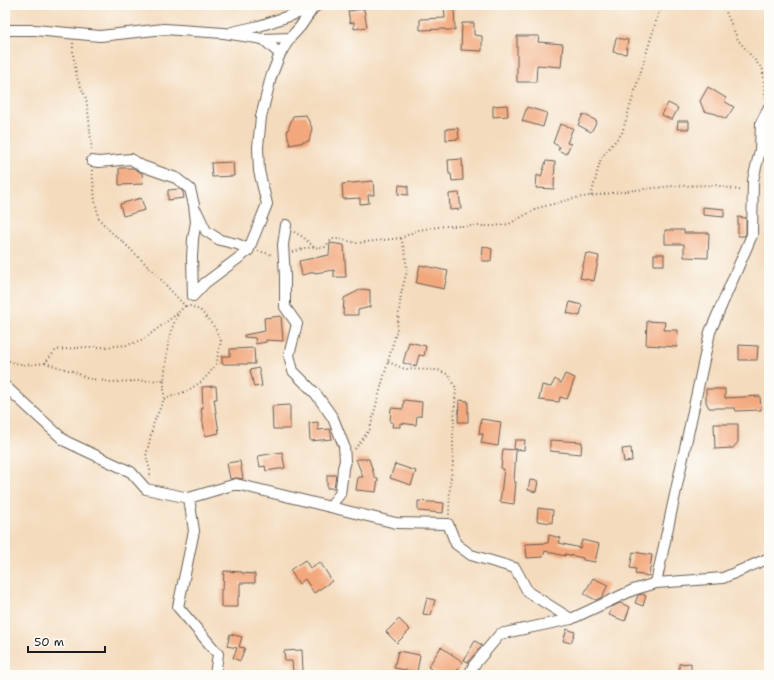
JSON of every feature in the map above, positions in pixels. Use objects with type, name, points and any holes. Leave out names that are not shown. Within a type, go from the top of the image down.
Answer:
[{"type":"street","points":[[224,33],[259,26],[316,7]]},
{"type":"street","points":[[92,161],[99,162],[131,159],[142,166],[176,178],[190,189],[196,222],[192,257],[193,296],[205,283],[233,263],[249,249],[267,204],[259,171],[258,147],[261,117],[271,77],[280,54],[290,38],[300,28],[316,7]]},
{"type":"street","points":[[5,30],[35,30],[100,36],[164,29],[224,33],[263,39],[290,38]]},
{"type":"street","points":[[263,39],[280,54]]},
{"type":"street","points":[[656,583],[710,332],[752,235],[753,180],[760,150],[761,124],[767,104]]},
{"type":"street","points":[[194,205],[206,231],[220,240],[237,244],[249,249]]},
{"type":"street","points":[[286,225],[283,245],[285,276],[284,307],[297,324],[289,355],[293,371],[316,394],[333,418],[344,446],[345,461],[340,494],[331,507]]},
{"type":"street","points":[[5,386],[65,441],[131,472],[146,489],[189,498],[236,484],[396,523],[448,524],[456,544],[471,555],[515,568],[528,592],[571,619]]},
{"type":"street","points":[[189,498],[194,531],[178,607],[218,654],[215,675]]},
{"type":"street","points":[[469,675],[474,665],[500,634],[571,619],[633,590],[656,583],[723,578],[769,558]]},
{"type":"path","points":[[591,196],[601,158],[622,133],[661,5]]},
{"type":"path","points":[[723,5],[738,40],[763,70],[767,104]]},
{"type":"path","points":[[74,34],[73,54],[77,78],[86,98],[90,125],[95,201],[99,219],[154,272],[185,306]]},
{"type":"path","points":[[249,249],[278,256],[306,248],[325,247],[332,240],[339,239],[357,243],[401,238],[418,230],[446,226],[494,226],[510,224],[538,208],[575,198],[635,190],[680,186],[716,185],[752,192]]},
{"type":"path","points":[[345,461],[370,429],[397,329],[401,294],[407,272],[405,252],[401,238]]},
{"type":"path","points":[[45,363],[56,350],[128,345],[144,339],[185,306],[191,306],[201,311],[207,318],[215,328],[221,341],[216,364],[201,382],[187,391],[164,399]]},
{"type":"path","points":[[146,489],[150,479],[150,470],[146,456],[154,422],[164,399],[164,380],[168,344],[172,328],[179,312]]},
{"type":"path","points":[[5,359],[27,365],[45,363],[75,372],[86,378],[111,382],[164,380]]},
{"type":"path","points":[[388,362],[405,369],[438,370],[449,375],[456,388],[453,464],[450,484],[448,524]]},
{"type":"building","points":[[444,5],[454,5],[455,30],[420,30],[420,19],[445,18]]},
{"type":"building","points":[[364,9],[367,27],[354,29],[354,22],[350,23],[348,11]]},
{"type":"building","points":[[462,23],[474,23],[474,35],[482,36],[482,51],[461,50]]},
{"type":"building","points":[[517,36],[539,36],[538,42],[563,44],[561,67],[537,65],[536,82],[517,82]]},
{"type":"building","points":[[616,38],[628,40],[626,54],[613,52]]},
{"type":"building","points":[[708,87],[726,98],[724,101],[734,107],[726,119],[716,114],[704,111],[700,101]]},
{"type":"building","points":[[668,103],[678,108],[672,120],[662,115]]},
{"type":"building","points":[[507,105],[508,116],[493,117],[493,106]]},
{"type":"building","points":[[527,107],[547,113],[543,127],[522,121]]},
{"type":"building","points":[[583,114],[597,121],[591,132],[578,125]]},
{"type":"building","points":[[306,115],[312,128],[309,141],[290,145],[287,132],[293,116]]},
{"type":"building","points":[[678,121],[689,121],[689,129],[677,129]]},
{"type":"building","points":[[560,124],[573,128],[567,143],[571,144],[566,154],[558,150],[560,147],[553,143]]},
{"type":"building","points":[[458,128],[459,139],[446,140],[446,129]]},
{"type":"building","points":[[462,159],[463,180],[452,181],[451,174],[449,174],[448,160]]},
{"type":"building","points":[[546,161],[555,162],[554,189],[536,188],[537,175],[541,177]]},
{"type":"building","points":[[233,162],[234,176],[212,177],[211,163]]},
{"type":"building","points":[[119,168],[133,168],[142,173],[143,184],[119,185]]},
{"type":"building","points":[[373,181],[374,195],[368,195],[369,203],[360,204],[360,198],[343,199],[342,184]]},
{"type":"building","points":[[399,185],[408,186],[408,195],[398,194]]},
{"type":"building","points":[[180,189],[183,192],[184,198],[168,200],[168,190]]},
{"type":"building","points":[[459,193],[461,209],[450,210],[449,194]]},
{"type":"building","points":[[141,198],[145,210],[123,216],[120,204]]},
{"type":"building","points":[[703,207],[724,209],[724,217],[703,215]]},
{"type":"building","points":[[738,217],[746,218],[746,234],[744,236],[738,236]]},
{"type":"building","points":[[665,230],[684,230],[684,233],[709,233],[708,258],[684,257],[684,244],[665,244]]},
{"type":"building","points":[[330,243],[344,245],[346,277],[334,277],[334,270],[302,275],[299,261],[329,255]]},
{"type":"building","points":[[483,246],[492,249],[491,261],[482,261]]},
{"type":"building","points":[[586,253],[599,256],[594,281],[580,278]]},
{"type":"building","points":[[654,254],[664,254],[664,265],[654,265]]},
{"type":"building","points":[[420,265],[448,271],[444,289],[416,283]]},
{"type":"building","points":[[362,289],[370,290],[370,307],[358,310],[358,315],[343,315],[344,298]]},
{"type":"building","points":[[570,302],[582,305],[580,316],[567,313]]},
{"type":"building","points":[[281,316],[283,341],[266,340],[266,342],[256,344],[255,338],[244,337],[244,335],[265,331],[264,318]]},
{"type":"building","points":[[647,321],[665,322],[664,330],[678,330],[677,347],[646,345]]},
{"type":"building","points":[[409,342],[426,346],[424,356],[419,355],[416,366],[403,363]]},
{"type":"building","points":[[739,345],[758,346],[757,360],[739,360]]},
{"type":"building","points":[[254,348],[255,364],[222,364],[222,356],[230,356],[230,349]]},
{"type":"building","points":[[259,368],[262,386],[254,387],[250,370]]},
{"type":"building","points":[[565,374],[575,378],[567,399],[560,397],[559,402],[539,400],[542,385],[551,387],[555,379],[561,383]]},
{"type":"building","points":[[216,386],[217,399],[214,399],[219,433],[205,436],[201,409],[203,408],[202,387]]},
{"type":"building","points":[[706,389],[725,389],[725,398],[760,396],[761,410],[736,411],[735,408],[709,408],[706,402]]},
{"type":"building","points":[[404,400],[422,402],[421,416],[417,416],[416,425],[400,423],[400,427],[392,427],[393,422],[390,422],[391,408],[403,409]]},
{"type":"building","points":[[459,400],[468,401],[468,422],[458,422]]},
{"type":"building","points":[[290,405],[290,429],[273,429],[272,406]]},
{"type":"building","points":[[481,419],[501,422],[498,446],[481,443],[483,434],[479,434]]},
{"type":"building","points":[[318,422],[318,430],[330,429],[332,439],[310,441],[309,423]]},
{"type":"building","points":[[714,424],[738,424],[738,442],[733,448],[715,449]]},
{"type":"building","points":[[515,440],[525,440],[524,450],[514,449]]},
{"type":"building","points":[[550,440],[582,442],[581,454],[550,451]]},
{"type":"building","points":[[631,448],[632,461],[624,462],[622,449]]},
{"type":"building","points":[[503,449],[516,450],[514,504],[500,502],[504,469],[501,469]]},
{"type":"building","points":[[282,452],[285,468],[266,471],[265,466],[260,467],[258,456]]},
{"type":"building","points":[[356,459],[369,459],[375,478],[378,479],[376,492],[356,490],[358,477],[363,477]]},
{"type":"building","points":[[240,461],[243,479],[230,479],[227,463]]},
{"type":"building","points":[[395,464],[416,471],[411,485],[390,478]]},
{"type":"building","points":[[327,475],[336,475],[334,488],[327,488]]},
{"type":"building","points":[[530,480],[538,481],[536,492],[528,490]]},
{"type":"building","points":[[418,501],[444,503],[443,513],[418,511]]},
{"type":"building","points":[[538,508],[553,510],[552,523],[537,521]]},
{"type":"building","points":[[549,535],[561,538],[559,543],[580,548],[582,540],[599,544],[595,562],[565,554],[565,556],[545,551],[543,557],[527,558],[525,544],[548,543]]},
{"type":"building","points":[[633,552],[652,555],[649,576],[635,574],[636,569],[630,568]]},
{"type":"building","points":[[305,560],[310,568],[320,562],[332,581],[314,593],[305,579],[299,584],[290,570]]},
{"type":"building","points":[[224,571],[255,574],[255,583],[240,583],[238,607],[221,607],[221,589],[223,589]]},
{"type":"building","points":[[593,578],[608,585],[602,597],[596,600],[584,594]]},
{"type":"building","points":[[642,594],[646,596],[643,606],[635,603],[638,595]]},
{"type":"building","points":[[427,598],[435,600],[431,615],[423,614]]},
{"type":"building","points":[[620,603],[630,607],[625,621],[609,615],[612,607]]},
{"type":"building","points":[[399,619],[410,630],[397,643],[386,632]]},
{"type":"building","points":[[567,629],[575,632],[571,643],[563,641]]},
{"type":"building","points":[[230,634],[242,637],[239,647],[245,648],[240,661],[233,658],[237,648],[227,646]]},
{"type":"building","points":[[475,641],[482,645],[468,662],[464,660]]},
{"type":"building","points":[[441,647],[463,662],[454,675],[440,675],[428,667]]},
{"type":"building","points":[[302,650],[303,671],[293,672],[292,661],[285,661],[284,651]]},
{"type":"building","points":[[398,651],[420,655],[417,672],[394,668]]},
{"type":"building","points":[[691,663],[691,673],[679,673],[679,664]]}]
